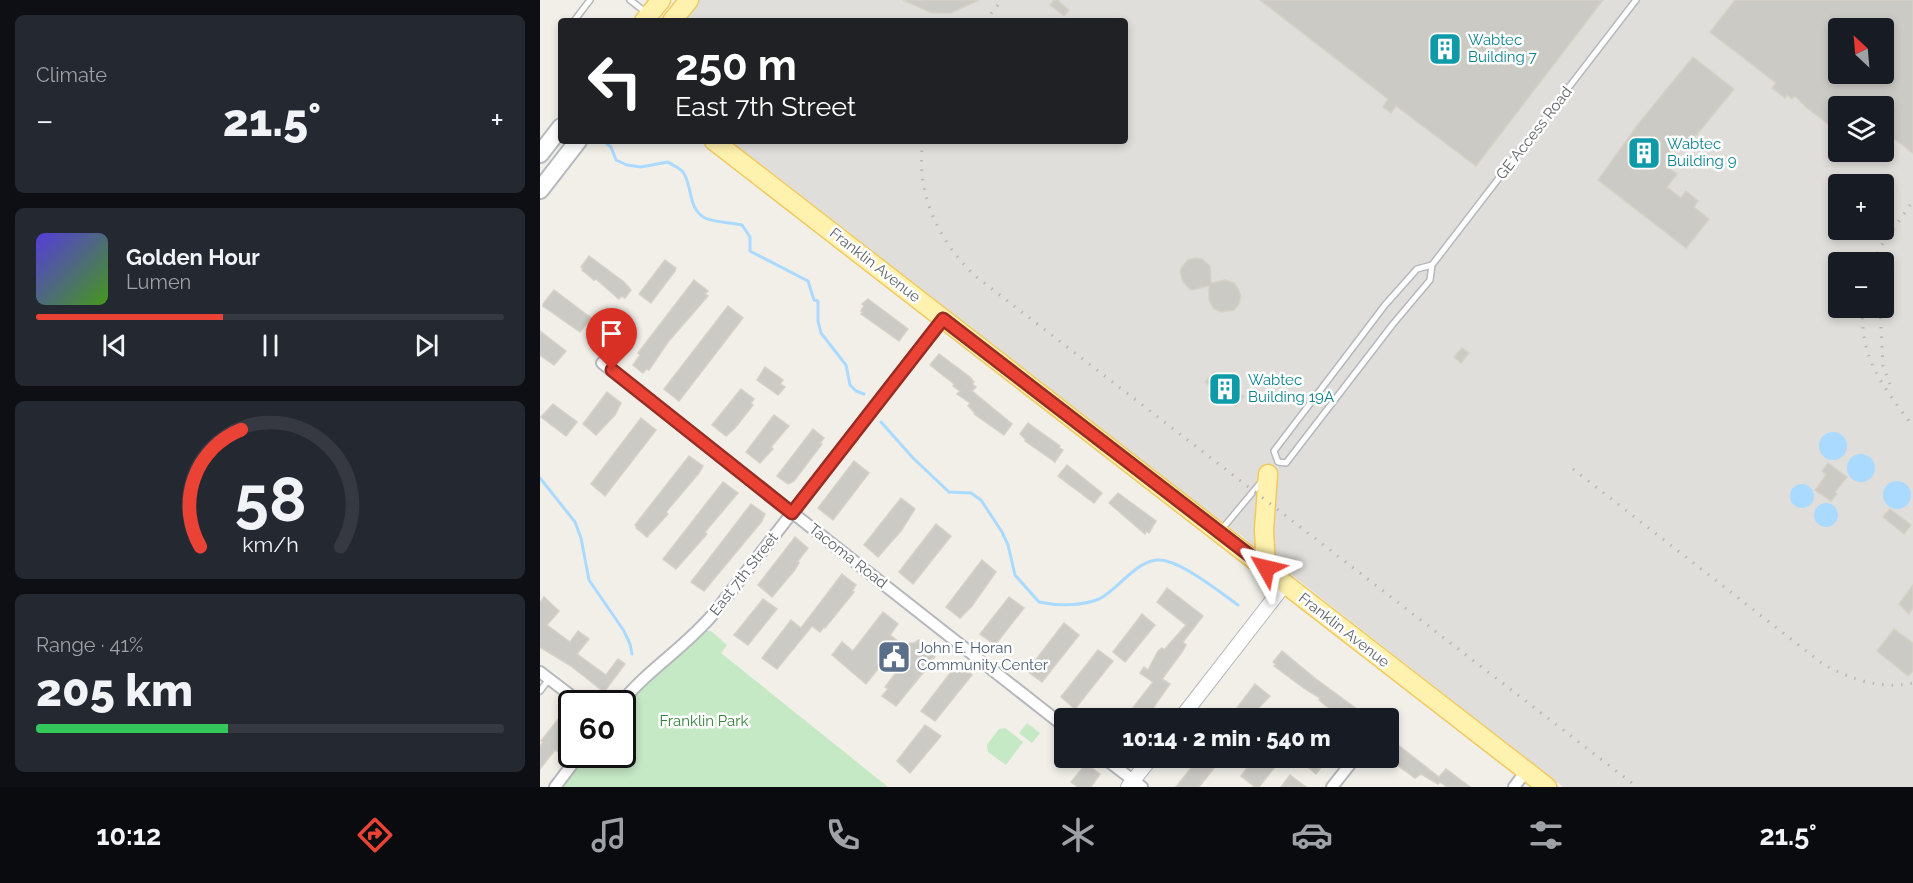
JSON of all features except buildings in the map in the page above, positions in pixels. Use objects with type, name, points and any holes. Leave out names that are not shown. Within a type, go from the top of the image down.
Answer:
[{"type":"main road","points":[[646,18],[661,0]]},
{"type":"main road","points":[[674,18],[689,0]]},
{"type":"main road","points":[[540,154],[558,131]]},
{"type":"main road","points":[[540,190],[576,144]]},
{"type":"main road","name":"Franklin Avenue","points":[[718,144],[1547,787]]},
{"type":"main road","points":[[1266,568],[1264,530],[1273,468]]},
{"type":"street","name":"East 7th Street","points":[[632,690],[702,627],[943,319]]},
{"type":"street","name":"Tacoma Road","points":[[602,363],[1054,718]]},
{"type":"street","points":[[1189,708],[1285,584]]},
{"type":"street","points":[[540,672],[564,690]]},
{"type":"street","points":[[555,787],[569,768]]},
{"type":"street","points":[[1115,768],[1134,785],[1145,768]]},
{"type":"street","points":[[1332,787],[1347,768]]},
{"type":"street","points":[[1514,787],[1526,771]]},
{"type":"lane","points":[[576,18],[590,0]]},
{"type":"lane","points":[[630,0],[646,18]]},
{"type":"lane","name":"GE Access Road","points":[[1219,533],[1273,468],[1286,463],[1430,280],[1432,265],[1636,0]]},
{"type":"lane","name":"GE Access Road","points":[[1273,468],[1274,451],[1385,305],[1417,269],[1432,265]]},
{"type":"lane","points":[[540,691],[549,679]]},
{"type":"shaded area","points":[[697,0],[1913,0],[1913,787],[1563,787],[735,144],[1128,144],[1128,18],[683,18]]},
{"type":"green space","name":"Franklin Park","points":[[706,631],[711,631],[727,645],[721,653],[888,787],[561,787],[576,768],[636,768],[636,696]]},
{"type":"green space","points":[[1027,723],[1040,733],[1032,743],[1019,733]]},
{"type":"green space","points":[[1005,728],[1023,742],[1006,765],[988,752],[987,745],[999,729]]},
{"type":"water","points":[[1833,432],[1843,436],[1847,446],[1843,456],[1833,460],[1823,456],[1819,446],[1823,436]]},
{"type":"water","points":[[1861,454],[1871,458],[1875,468],[1871,478],[1861,482],[1851,478],[1847,468],[1851,458]]},
{"type":"water","points":[[1897,481],[1907,485],[1911,495],[1907,505],[1897,509],[1887,505],[1883,495],[1887,485]]},
{"type":"water","points":[[1802,484],[1807,485],[1813,491],[1813,501],[1807,507],[1802,508],[1797,507],[1791,501],[1790,496],[1791,491],[1797,485]]},
{"type":"water","points":[[1826,503],[1835,506],[1838,515],[1835,524],[1826,527],[1817,524],[1814,515],[1817,506]]},
{"type":"waterway","points":[[607,144],[611,147],[616,160],[627,165],[641,167],[668,162],[680,169],[686,178],[695,209],[699,214],[709,220],[742,225],[750,237],[750,251],[808,281],[814,300],[818,301],[818,321],[821,333],[846,365],[850,385],[856,391],[864,394]]},
{"type":"waterway","points":[[881,422],[913,458],[949,492],[971,493],[981,500],[1008,545],[1015,575],[1039,602],[1069,605],[1099,599],[1138,567],[1156,560],[1184,568],[1238,605]]},
{"type":"waterway","points":[[540,478],[575,522],[581,538],[589,580],[624,631],[632,654]]},
{"type":"railway","points":[[987,18],[1002,0]]},
{"type":"railway","points":[[923,144],[921,160],[923,179],[932,214],[950,246],[974,275],[1637,787]]},
{"type":"railway","points":[[1878,252],[1913,201]]},
{"type":"railway","points":[[1863,318],[1869,357],[1883,385],[1913,426]]},
{"type":"railway","points":[[1881,318],[1883,366],[1890,384]]},
{"type":"railway","points":[[1573,469],[1823,664],[1866,682],[1890,685],[1913,683]]},
{"type":"place","name":"Wabtec Building 7","points":[[1445,49]]},
{"type":"place","name":"Wabtec Building 9","points":[[1644,153]]},
{"type":"place","name":"Wabtec Building 19A","points":[[1225,389]]},
{"type":"place","name":"John E. Horan Community Center","points":[[894,657]]},
{"type":"route","points":[[612,370],[792,513],[943,319],[1266,568]]}]
